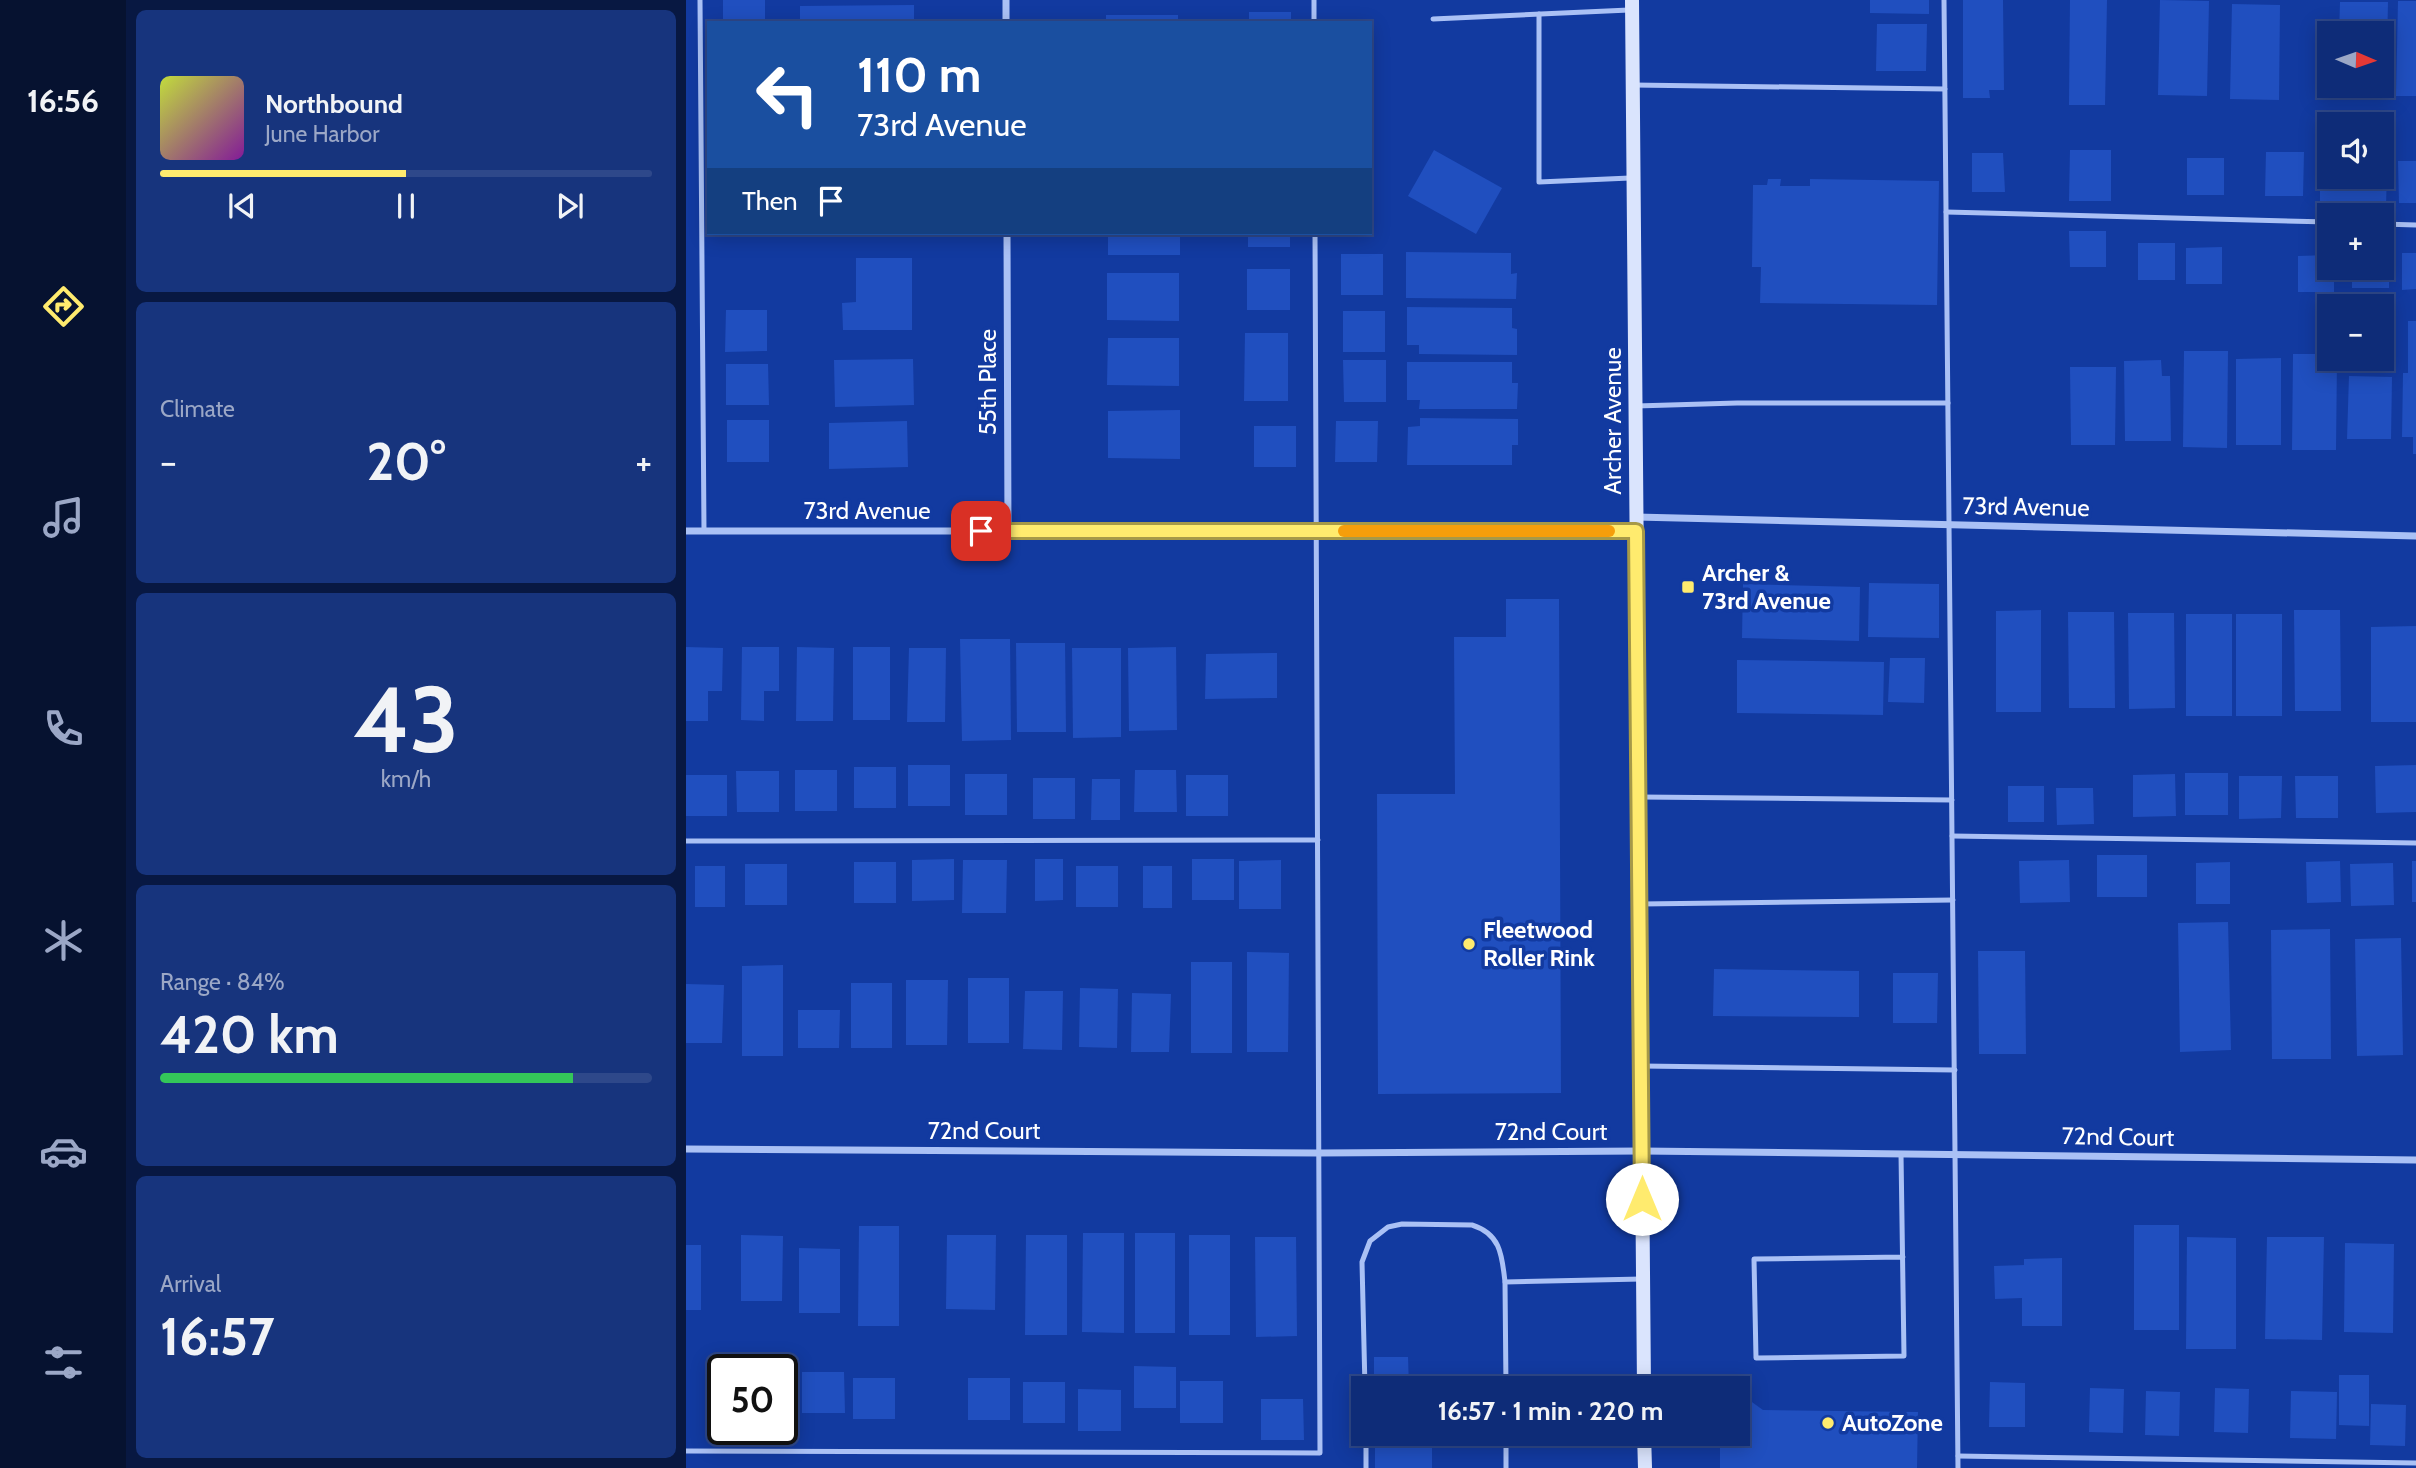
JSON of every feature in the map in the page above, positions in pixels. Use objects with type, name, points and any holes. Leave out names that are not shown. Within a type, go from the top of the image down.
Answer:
[{"type":"main road","name":"Archer Avenue","points":[[1632,5],[1644,1376]]},
{"type":"main road","points":[[1644,1446],[1645,1468]]},
{"type":"street","points":[[1006,0],[1006,21]]},
{"type":"street","name":"55th Place","points":[[1007,235],[1008,531]]},
{"type":"street","name":"73rd Avenue","points":[[686,531],[1316,531],[1636,524],[1949,525],[2416,536]]},
{"type":"street","name":"72nd Court","points":[[686,1149],[1642,1152],[2416,1160]]},
{"type":"lane","points":[[700,0],[704,531]]},
{"type":"lane","points":[[1314,0],[1314,21]]},
{"type":"lane","points":[[1944,0],[1958,1468]]},
{"type":"lane","points":[[1433,19],[1539,14],[1632,5]]},
{"type":"lane","points":[[1539,14],[1539,182],[1634,178]]},
{"type":"lane","points":[[1633,85],[1945,89]]},
{"type":"lane","points":[[1946,212],[2317,222]]},
{"type":"lane","points":[[2394,224],[2416,225]]},
{"type":"lane","points":[[686,1451],[1320,1453],[1315,235]]},
{"type":"lane","points":[[1635,406],[1948,403]]},
{"type":"lane","points":[[1640,797],[1952,800]]},
{"type":"lane","points":[[1952,836],[2416,844]]},
{"type":"lane","points":[[686,841],[1318,840]]},
{"type":"lane","points":[[1640,904],[1953,900]]},
{"type":"lane","points":[[1641,1066],[1955,1070]]},
{"type":"lane","points":[[1901,1154],[1903,1257],[1904,1356],[1756,1357],[1754,1259],[1903,1257]]},
{"type":"lane","points":[[1365,1376],[1362,1262],[1370,1241],[1377,1234],[1388,1227],[1402,1224],[1472,1225],[1495,1238],[1502,1249],[1505,1282],[1506,1376]]},
{"type":"lane","points":[[1505,1282],[1643,1279]]},
{"type":"lane","points":[[1366,1446],[1366,1468]]},
{"type":"lane","points":[[1506,1446],[1506,1468]]},
{"type":"lane","points":[[1958,1456],[2416,1463]]},
{"type":"lane","points":[[2189,1460],[2189,1468]]},
{"type":"building","points":[[723,0],[765,0],[765,21],[723,21]]},
{"type":"building","points":[[1870,0],[1929,0],[1929,14],[1870,13]]},
{"type":"building","points":[[1963,0],[2003,0],[2004,90],[1989,90],[1990,98],[1963,98]]},
{"type":"building","points":[[2070,0],[2107,0],[2105,105],[2069,105]]},
{"type":"building","points":[[2160,0],[2209,1],[2207,96],[2158,95]]},
{"type":"building","points":[[2398,1],[2416,1],[2416,96],[2396,96]]},
{"type":"building","points":[[2340,2],[2388,2],[2388,21],[2339,21]]},
{"type":"building","points":[[2232,4],[2280,5],[2279,100],[2230,99]]},
{"type":"building","points":[[914,5],[914,21],[800,21],[800,6]]},
{"type":"building","points":[[1249,12],[1291,12],[1291,21],[1249,21]]},
{"type":"building","points":[[1106,15],[1178,15],[1178,21],[1106,21]]},
{"type":"building","points":[[1877,24],[1927,24],[1926,71],[1876,71]]},
{"type":"building","points":[[1434,150],[1502,188],[1476,234],[1408,196]]},
{"type":"building","points":[[2070,150],[2111,150],[2111,201],[2069,201]]},
{"type":"building","points":[[2266,152],[2304,152],[2303,196],[2265,196]]},
{"type":"building","points":[[1972,153],[2003,153],[2005,192],[1972,192]]},
{"type":"building","points":[[2187,158],[2224,158],[2224,195],[2187,195]]},
{"type":"building","points":[[2398,161],[2416,161],[2416,203],[2399,203]]},
{"type":"building","points":[[1768,179],[1781,179],[1780,186],[1810,186],[1810,179],[1939,181],[1937,305],[1760,303],[1761,267],[1752,267],[1753,185],[1767,185]]},
{"type":"building","points":[[2320,189],[2386,189],[2386,203],[2320,203]]},
{"type":"building","points":[[2069,231],[2106,231],[2106,267],[2070,267]]},
{"type":"building","points":[[1108,235],[1180,235],[1180,255],[1108,255]]},
{"type":"building","points":[[1248,235],[1290,235],[1290,247],[1248,247]]},
{"type":"building","points":[[2138,243],[2175,243],[2175,280],[2138,280]]},
{"type":"building","points":[[2222,247],[2222,284],[2186,284],[2186,248]]},
{"type":"building","points":[[1406,252],[1511,253],[1511,274],[1517,273],[1516,299],[1406,298]]},
{"type":"building","points":[[2402,253],[2416,253],[2416,289],[2402,290]]},
{"type":"building","points":[[1341,254],[1383,254],[1383,295],[1341,295]]},
{"type":"building","points":[[2317,255],[2317,280],[2334,280],[2334,292],[2298,292],[2298,256]]},
{"type":"building","points":[[856,258],[912,258],[912,330],[843,330],[842,303],[856,302]]},
{"type":"building","points":[[1247,269],[1290,269],[1290,310],[1247,310]]},
{"type":"building","points":[[1107,273],[1179,273],[1179,321],[1107,320]]},
{"type":"building","points":[[2352,280],[2389,280],[2389,288],[2352,288]]},
{"type":"building","points":[[1407,307],[1512,308],[1512,328],[1517,329],[1517,355],[1419,354],[1419,345],[1407,345]]},
{"type":"building","points":[[726,310],[767,310],[767,351],[725,352]]},
{"type":"building","points":[[1343,311],[1385,311],[1385,352],[1343,352]]},
{"type":"building","points":[[2408,321],[2416,321],[2416,454],[2413,454],[2413,437],[2402,437],[2403,373],[2408,373]]},
{"type":"building","points":[[1245,333],[1288,333],[1288,401],[1244,401]]},
{"type":"building","points":[[1108,338],[1179,338],[1179,386],[1107,385]]},
{"type":"building","points":[[2184,351],[2228,351],[2227,448],[2183,447]]},
{"type":"building","points":[[2293,354],[2317,354],[2317,371],[2337,371],[2336,450],[2292,450]]},
{"type":"building","points":[[2281,358],[2281,445],[2236,445],[2236,359]]},
{"type":"building","points":[[913,359],[914,405],[835,407],[834,360]]},
{"type":"building","points":[[1343,360],[1386,360],[1386,402],[1344,402]]},
{"type":"building","points":[[2161,360],[2162,376],[2170,376],[2171,441],[2125,441],[2124,361]]},
{"type":"building","points":[[1407,362],[1512,362],[1512,383],[1518,383],[1517,409],[1419,409],[1420,400],[1407,400]]},
{"type":"building","points":[[726,364],[768,364],[769,405],[726,405]]},
{"type":"building","points":[[2070,367],[2116,367],[2115,445],[2071,445]]},
{"type":"building","points":[[2349,376],[2392,377],[2391,439],[2347,439]]},
{"type":"building","points":[[1180,410],[1180,459],[1108,458],[1108,411]]},
{"type":"building","points":[[1420,418],[1518,419],[1518,445],[1512,445],[1512,465],[1407,465],[1408,427],[1420,426]]},
{"type":"building","points":[[727,420],[769,420],[769,462],[727,462]]},
{"type":"building","points":[[907,421],[908,467],[829,469],[829,423]]},
{"type":"building","points":[[1336,421],[1378,421],[1377,462],[1335,462]]},
{"type":"building","points":[[1254,426],[1296,426],[1296,467],[1254,467]]},
{"type":"building","points":[[1869,583],[1939,584],[1939,638],[1868,637]]},
{"type":"building","points":[[1743,584],[1860,587],[1859,641],[1742,638]]},
{"type":"building","name":"Fleetwood Roller Rink","points":[[1506,599],[1559,599],[1561,1093],[1378,1094],[1377,794],[1455,794],[1454,637],[1506,637]]},
{"type":"building","points":[[2041,610],[2041,712],[1996,712],[1996,611]]},
{"type":"building","points":[[2294,610],[2340,610],[2341,711],[2295,711]]},
{"type":"building","points":[[2068,612],[2114,612],[2115,708],[2069,708]]},
{"type":"building","points":[[2128,613],[2174,613],[2175,708],[2129,709]]},
{"type":"building","points":[[2186,614],[2232,614],[2232,716],[2186,716]]},
{"type":"building","points":[[2236,614],[2282,614],[2282,716],[2236,716]]},
{"type":"building","points":[[2416,626],[2416,722],[2371,722],[2371,627]]},
{"type":"building","points":[[960,639],[1010,639],[1011,740],[962,741]]},
{"type":"building","points":[[1016,643],[1065,643],[1066,732],[1017,732]]},
{"type":"building","points":[[686,647],[723,648],[722,691],[708,691],[708,721],[686,721]]},
{"type":"building","points":[[742,647],[779,647],[779,691],[764,691],[764,721],[741,720]]},
{"type":"building","points":[[797,647],[834,648],[833,721],[796,721]]},
{"type":"building","points":[[853,647],[890,647],[890,720],[853,720]]},
{"type":"building","points":[[1176,647],[1177,730],[1129,731],[1128,648]]},
{"type":"building","points":[[909,648],[946,648],[945,722],[907,722]]},
{"type":"building","points":[[1072,648],[1121,648],[1121,737],[1073,738]]},
{"type":"building","points":[[1277,653],[1277,698],[1205,699],[1206,654]]},
{"type":"building","points":[[1890,658],[1925,658],[1924,703],[1888,702]]},
{"type":"building","points":[[1737,660],[1884,662],[1883,715],[1737,713]]},
{"type":"building","points":[[908,765],[950,765],[950,806],[908,806]]},
{"type":"building","points":[[2416,765],[2416,812],[2376,813],[2375,766]]},
{"type":"building","points":[[854,767],[896,767],[896,808],[854,808]]},
{"type":"building","points":[[795,770],[837,770],[837,811],[795,811]]},
{"type":"building","points":[[1135,770],[1176,770],[1177,812],[1134,812]]},
{"type":"building","points":[[736,771],[779,771],[779,812],[737,812]]},
{"type":"building","points":[[2185,773],[2228,773],[2228,815],[2185,815]]},
{"type":"building","points":[[965,774],[1007,774],[1007,815],[965,815]]},
{"type":"building","points":[[2175,774],[2176,816],[2133,817],[2133,775]]},
{"type":"building","points":[[686,775],[727,775],[727,816],[686,816]]},
{"type":"building","points":[[1186,775],[1228,775],[1228,816],[1186,816]]},
{"type":"building","points":[[2239,776],[2282,776],[2281,818],[2239,819]]},
{"type":"building","points":[[2295,776],[2338,776],[2338,818],[2296,818]]},
{"type":"building","points":[[1033,778],[1075,778],[1075,819],[1033,819]]},
{"type":"building","points":[[1092,779],[1120,779],[1120,820],[1091,820]]},
{"type":"building","points":[[2008,786],[2044,786],[2044,822],[2008,822]]},
{"type":"building","points":[[2056,788],[2093,788],[2094,824],[2057,825]]},
{"type":"building","points":[[2097,855],[2147,855],[2147,897],[2097,897]]},
{"type":"building","points":[[954,859],[954,900],[912,901],[912,860]]},
{"type":"building","points":[[1035,859],[1063,859],[1063,900],[1035,901]]},
{"type":"building","points":[[1192,859],[1234,859],[1234,900],[1192,900]]},
{"type":"building","points":[[963,860],[1007,860],[1006,913],[962,913]]},
{"type":"building","points":[[1281,860],[1281,909],[1239,909],[1239,861]]},
{"type":"building","points":[[2069,860],[2070,902],[2020,903],[2019,861]]},
{"type":"building","points":[[2340,861],[2341,902],[2307,903],[2306,862]]},
{"type":"building","points":[[2412,861],[2416,861],[2416,902],[2412,902]]},
{"type":"building","points":[[854,862],[896,862],[896,903],[854,903]]},
{"type":"building","points":[[2230,862],[2230,904],[2196,904],[2196,863]]},
{"type":"building","points":[[2393,863],[2394,905],[2351,906],[2350,864]]},
{"type":"building","points":[[745,864],[787,864],[787,905],[745,905]]},
{"type":"building","points":[[695,866],[725,866],[725,907],[695,907]]},
{"type":"building","points":[[1076,866],[1118,866],[1118,907],[1076,907]]},
{"type":"building","points":[[1143,866],[1172,866],[1172,908],[1143,908]]},
{"type":"building","points":[[2228,922],[2231,1050],[2180,1052],[2178,923]]},
{"type":"building","points":[[2330,929],[2331,1059],[2272,1059],[2271,930]]},
{"type":"building","points":[[2401,938],[2403,1055],[2357,1056],[2355,939]]},
{"type":"building","points":[[1978,951],[2025,951],[2026,1054],[1979,1054]]},
{"type":"building","points":[[1247,952],[1289,953],[1288,1052],[1247,1052]]},
{"type":"building","points":[[1191,962],[1232,962],[1232,1053],[1191,1053]]},
{"type":"building","points":[[783,965],[783,1056],[742,1056],[742,966]]},
{"type":"building","points":[[1714,969],[1859,971],[1859,1017],[1713,1016]]},
{"type":"building","points":[[1893,973],[1938,973],[1937,1023],[1893,1023]]},
{"type":"building","points":[[968,978],[1009,978],[1009,1043],[968,1043]]},
{"type":"building","points":[[906,980],[948,980],[947,1045],[906,1045]]},
{"type":"building","points":[[851,983],[892,983],[892,1048],[851,1048]]},
{"type":"building","points":[[686,984],[724,985],[722,1043],[686,1043]]},
{"type":"building","points":[[1080,988],[1118,989],[1117,1048],[1079,1047]]},
{"type":"building","points":[[1025,991],[1063,991],[1062,1050],[1023,1049]]},
{"type":"building","points":[[1132,993],[1171,994],[1169,1052],[1131,1052]]},
{"type":"building","points":[[798,1010],[840,1010],[839,1048],[798,1048]]},
{"type":"building","points":[[2134,1225],[2179,1225],[2179,1330],[2134,1330]]},
{"type":"building","points":[[859,1226],[899,1226],[899,1326],[858,1326]]},
{"type":"building","points":[[1083,1233],[1124,1233],[1124,1333],[1082,1332]]},
{"type":"building","points":[[1135,1233],[1175,1233],[1175,1333],[1135,1333]]},
{"type":"building","points":[[741,1235],[783,1236],[782,1301],[741,1301]]},
{"type":"building","points":[[947,1235],[996,1235],[995,1310],[946,1309]]},
{"type":"building","points":[[1026,1235],[1067,1235],[1067,1335],[1025,1335]]},
{"type":"building","points":[[1189,1235],[1230,1235],[1230,1335],[1189,1335]]},
{"type":"building","points":[[1255,1237],[1296,1237],[1297,1336],[1256,1337]]},
{"type":"building","points":[[2187,1237],[2236,1238],[2236,1349],[2186,1349]]},
{"type":"building","points":[[2267,1237],[2324,1237],[2322,1340],[2265,1339]]},
{"type":"building","points":[[2345,1243],[2394,1244],[2393,1333],[2344,1332]]},
{"type":"building","points":[[686,1245],[701,1245],[701,1310],[686,1310]]},
{"type":"building","points":[[799,1248],[840,1249],[840,1313],[799,1313]]},
{"type":"building","points":[[2062,1258],[2062,1326],[2022,1326],[2022,1298],[1995,1299],[1994,1266],[2024,1265],[2024,1259]]},
{"type":"building","points":[[1374,1357],[1408,1357],[1409,1376],[1374,1376]]},
{"type":"building","points":[[1134,1366],[1176,1367],[1176,1408],[1134,1408]]},
{"type":"building","points":[[802,1372],[844,1372],[845,1413],[802,1413]]},
{"type":"building","points":[[2339,1375],[2369,1375],[2369,1426],[2339,1425]]},
{"type":"building","points":[[853,1378],[895,1378],[895,1419],[853,1419]]},
{"type":"building","points":[[968,1378],[1010,1378],[1010,1420],[968,1420]]},
{"type":"building","points":[[1180,1381],[1223,1381],[1223,1423],[1180,1423]]},
{"type":"building","points":[[1023,1382],[1065,1382],[1065,1423],[1023,1423]]},
{"type":"building","points":[[1990,1382],[2025,1383],[2025,1427],[1989,1427]]},
{"type":"building","points":[[2090,1388],[2124,1389],[2123,1433],[2089,1432]]},
{"type":"building","points":[[2215,1388],[2249,1389],[2248,1433],[2214,1432]]},
{"type":"building","points":[[1078,1389],[1121,1390],[1121,1431],[1078,1431]]},
{"type":"building","points":[[2146,1391],[2180,1392],[2179,1436],[2145,1435]]},
{"type":"building","points":[[2291,1391],[2337,1392],[2336,1439],[2290,1438]]},
{"type":"building","points":[[1261,1399],[1303,1399],[1304,1440],[1261,1440]]},
{"type":"building","name":"AutoZone","points":[[1750,1401],[1763,1410],[1918,1412],[1917,1468],[1720,1468],[1720,1446],[1750,1446]]},
{"type":"building","points":[[2371,1404],[2406,1405],[2405,1446],[2370,1445]]},
{"type":"building","points":[[1375,1446],[1432,1446],[1432,1468],[1375,1468]]},
{"type":"slow traffic","points":[[1344,531],[1609,531]]},
{"type":"place","name":"Archer & 73rd Avenue","points":[[1688,587]]},
{"type":"place","name":"Fleetwood Roller Rink","points":[[1469,944]]},
{"type":"place","name":"AutoZone","points":[[1828,1423]]},
{"type":"route","points":[[981,531],[1636,531],[1642,1199]]}]
